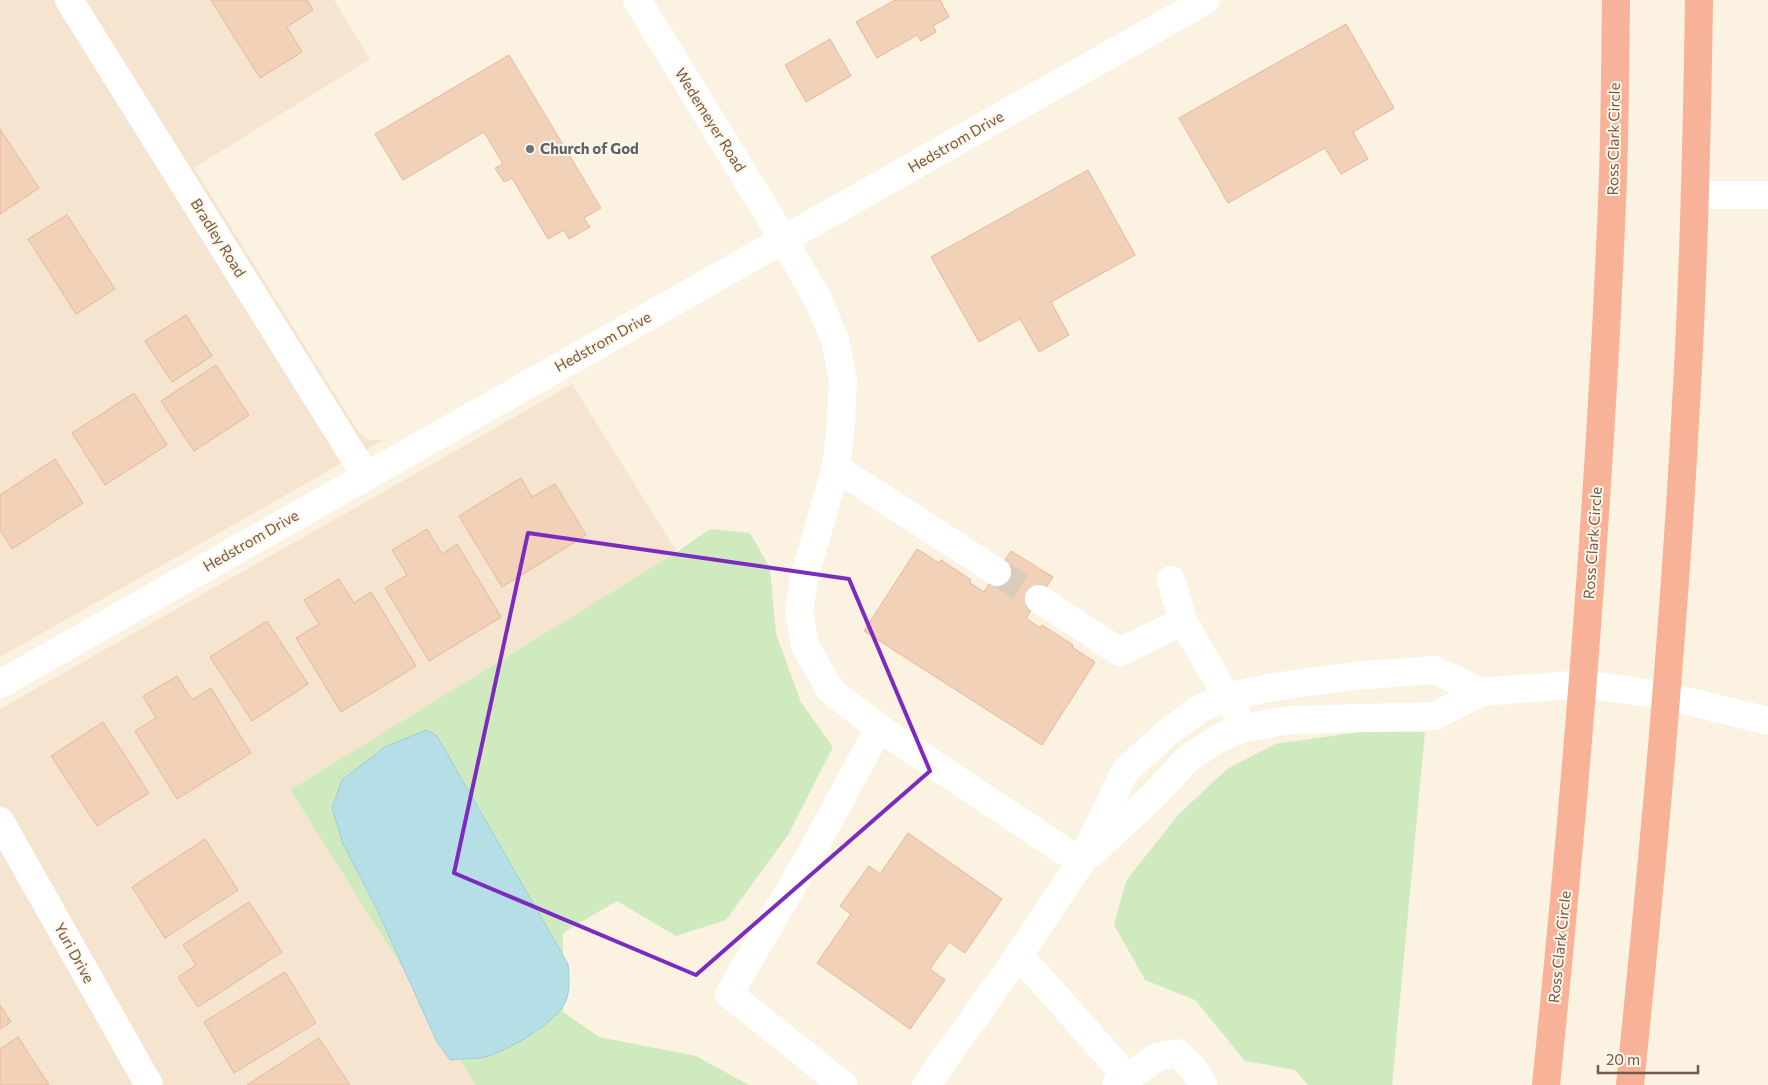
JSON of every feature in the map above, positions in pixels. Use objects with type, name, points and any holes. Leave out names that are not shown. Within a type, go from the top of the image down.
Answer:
[{"type":"highway","name":"Ross Clark Circle","points":[[1546,1085],[1565,902],[1584,684],[1607,323],[1612,199],[1616,0]]},
{"type":"highway","points":[[1630,1085],[1667,696],[1686,404],[1696,195],[1699,0]]},
{"type":"street","name":"Bradley Road","points":[[69,0],[366,476]]},
{"type":"street","name":"Wedemeyer Road","points":[[637,0],[784,240],[818,300],[835,340],[843,381],[841,422],[836,468],[804,579],[799,613],[806,648],[831,692],[879,728],[1081,862]]},
{"type":"street","name":"Hedstrom Drive","points":[[0,684],[1206,0]]},
{"type":"street","points":[[1696,195],[1768,195]]},
{"type":"street","points":[[836,468],[997,572]]},
{"type":"street","points":[[1171,580],[1183,621],[1244,728]]},
{"type":"street","points":[[1039,599],[1120,652],[1183,621]]},
{"type":"street","points":[[926,1085],[1019,955],[1081,862],[1124,771],[1168,732],[1201,708],[1228,697],[1282,686],[1354,676],[1434,670],[1482,692]]},
{"type":"street","points":[[1081,862],[1157,792],[1186,760],[1219,738],[1244,728],[1291,720],[1434,716],[1482,692],[1584,684],[1667,696],[1768,721]]},
{"type":"street","points":[[843,1085],[729,994],[808,859],[879,728]]},
{"type":"street","name":"Yuri Drive","points":[[0,821],[149,1085]]},
{"type":"street","points":[[1019,955],[1122,1082],[1156,1056],[1176,1053],[1194,1068],[1203,1085]]},
{"type":"highlighted area","points":[[528,533],[849,579],[930,771],[696,975],[454,873]]},
{"type":"shaded area","points":[[0,0],[334,0],[370,59],[194,168],[359,433],[370,440],[383,440],[0,657]]},
{"type":"shaded area","points":[[572,384],[677,552],[290,790],[476,1085],[0,1085],[0,709]]},
{"type":"green space","points":[[710,529],[750,533],[770,568],[776,634],[801,702],[833,747],[788,835],[726,920],[676,936],[617,901],[563,933],[563,1012],[599,1037],[696,1056],[749,1085],[476,1085],[290,790],[677,552]]},
{"type":"green space","points":[[1359,732],[1425,732],[1392,1085],[1308,1085],[1295,1070],[1245,1061],[1195,1000],[1145,980],[1114,925],[1126,881],[1178,815],[1227,769],[1275,744]]},
{"type":"water","points":[[426,730],[437,736],[568,964],[569,985],[567,998],[563,1007],[555,1016],[519,1042],[485,1057],[450,1060],[437,1042],[375,905],[343,844],[332,808],[342,780],[385,747]]},
{"type":"building","points":[[211,0],[307,0],[313,10],[287,27],[302,52],[260,78]]},
{"type":"building","points":[[895,0],[940,0],[949,17],[933,26],[936,32],[921,41],[917,35],[877,58],[856,22]]},
{"type":"building","points":[[1346,24],[1394,108],[1353,132],[1368,159],[1341,174],[1325,148],[1228,203],[1179,118]]},
{"type":"building","points":[[830,39],[851,76],[806,102],[785,65]]},
{"type":"building","name":"Church of God","points":[[509,55],[601,208],[584,218],[590,227],[569,239],[564,230],[548,239],[512,178],[504,182],[495,168],[503,164],[484,132],[403,180],[375,134]]},
{"type":"building","points":[[0,129],[39,188],[0,214]]},
{"type":"building","points":[[1088,170],[1135,255],[1051,302],[1069,335],[1039,352],[1020,319],[979,342],[931,257]]},
{"type":"building","points":[[67,215],[115,289],[76,314],[28,239]]},
{"type":"building","points":[[186,315],[212,356],[172,382],[145,341]]},
{"type":"building","points":[[216,365],[249,415],[194,451],[161,401]]},
{"type":"building","points":[[134,393],[167,445],[105,485],[72,433]]},
{"type":"building","points":[[55,459],[83,503],[12,549],[0,530],[0,495]]},
{"type":"building","points":[[521,478],[532,497],[555,484],[586,535],[502,587],[459,516]]},
{"type":"building","points":[[427,529],[442,554],[457,544],[501,617],[429,661],[385,588],[407,575],[392,550]]},
{"type":"building","points":[[917,549],[939,563],[941,560],[971,580],[970,583],[984,592],[1011,551],[1053,577],[1026,618],[1040,628],[1042,625],[1095,662],[1042,745],[864,631]]},
{"type":"building","points":[[339,579],[354,603],[371,592],[416,666],[341,712],[296,638],[319,624],[304,600]]},
{"type":"building","points":[[267,621],[308,684],[252,721],[210,657]]},
{"type":"building","points":[[177,676],[192,700],[211,688],[251,753],[177,799],[135,731],[156,718],[143,696]]},
{"type":"building","points":[[103,722],[149,793],[97,826],[51,756]]},
{"type":"building","points":[[908,833],[1002,899],[965,953],[949,942],[930,969],[945,980],[910,1029],[817,963],[851,914],[840,906],[869,866],[880,874]]},
{"type":"building","points":[[205,839],[238,890],[165,938],[132,887]]},
{"type":"building","points":[[249,902],[282,952],[198,1007],[178,977],[196,965],[183,945]]},
{"type":"building","points":[[285,972],[316,1023],[234,1073],[204,1022]]},
{"type":"building","points":[[0,1005],[11,1022],[0,1029]]},
{"type":"building","points":[[18,1037],[49,1085],[0,1085],[0,1049]]},
{"type":"building","points":[[319,1038],[350,1085],[247,1085]]},
{"type":"tunnel","points":[[997,572],[1039,599]]},
{"type":"place","name":"Church of God","points":[[530,149]]}]
